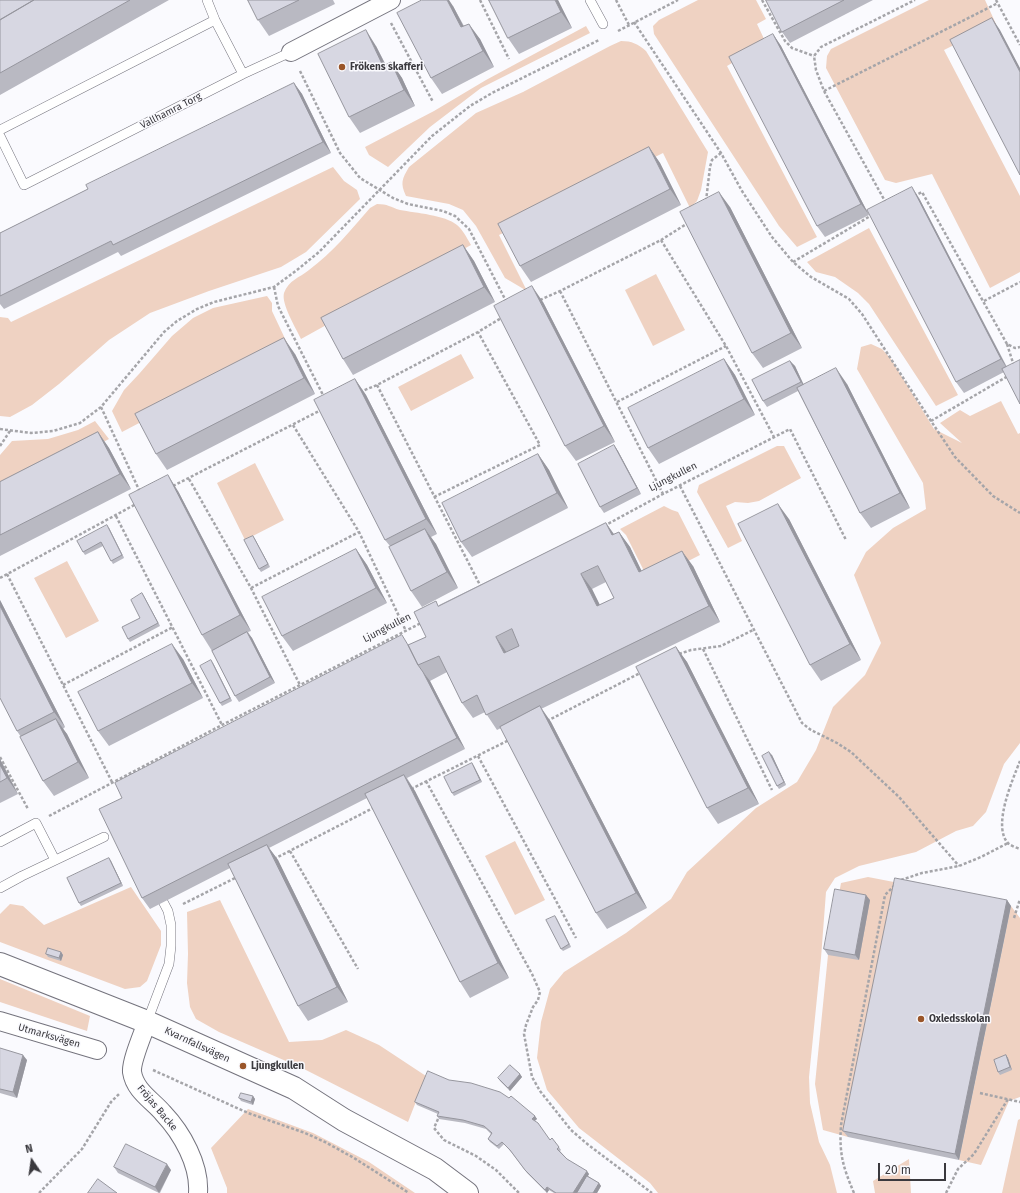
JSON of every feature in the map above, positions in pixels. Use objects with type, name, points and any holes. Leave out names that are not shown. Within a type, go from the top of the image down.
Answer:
[{"type":"street","points":[[291,52],[386,2]]},
{"type":"street","name":"Kvarnfallsvägen","points":[[0,964],[147,1022],[294,1088],[344,1120],[435,1168],[467,1193]]},
{"type":"street","name":"Utmarksvägen","points":[[0,1021],[97,1050]]},
{"type":"street","name":"Fröjas Backe","points":[[147,1022],[134,1061],[132,1071],[134,1080],[140,1091],[164,1113],[188,1148],[194,1163],[199,1184],[198,1193]]},
{"type":"lane","points":[[207,0],[215,20],[243,74]]},
{"type":"lane","points":[[590,0],[603,24]]},
{"type":"lane","points":[[0,130],[215,20]]},
{"type":"lane","name":"Vallhamra Torg","points":[[0,136],[24,185],[243,74],[291,52]]},
{"type":"lane","points":[[0,842],[36,823],[55,860]]},
{"type":"lane","points":[[0,888],[104,837]]},
{"type":"lane","points":[[147,1022],[169,964],[171,924],[168,911],[154,883]]},
{"type":"path","points":[[480,0],[509,59]]},
{"type":"path","points":[[616,0],[629,25]]},
{"type":"path","points":[[615,32],[678,0]]},
{"type":"path","points":[[762,0],[785,41],[792,48],[814,56]]},
{"type":"path","points":[[888,206],[824,91],[816,70],[814,56],[821,47],[915,0]]},
{"type":"path","points":[[824,91],[997,1],[1020,45]]},
{"type":"path","points":[[386,2],[434,102]]},
{"type":"path","points":[[634,22],[721,153],[742,191],[772,237],[793,262],[811,277],[849,299],[862,314],[955,456],[993,496],[1020,513]]},
{"type":"path","points":[[0,430],[31,433],[53,432],[80,423],[101,407],[164,332],[177,321],[197,309],[214,302],[274,286],[319,252],[432,136],[470,106],[492,93],[602,39]]},
{"type":"path","points":[[291,52],[340,153],[360,178],[379,191],[408,204],[443,211],[455,216],[462,222],[469,229],[508,305]]},
{"type":"path","points":[[704,207],[712,160],[721,153]]},
{"type":"path","points":[[909,198],[922,192],[1007,344],[1016,372]]},
{"type":"path","points":[[793,262],[874,214]]},
{"type":"path","points":[[540,300],[661,240],[689,222]]},
{"type":"path","points":[[661,240],[726,346],[774,437]]},
{"type":"path","points":[[984,301],[1020,282]]},
{"type":"path","points":[[274,286],[278,306],[326,400]]},
{"type":"path","points":[[560,291],[663,494]]},
{"type":"path","points":[[356,394],[377,385],[478,332],[505,316]]},
{"type":"path","points":[[434,497],[540,445],[478,332]]},
{"type":"path","points":[[1007,344],[1014,348],[1020,347]]},
{"type":"path","points":[[617,402],[726,346]]},
{"type":"path","points":[[931,421],[1010,376]]},
{"type":"path","points":[[377,385],[484,592]]},
{"type":"path","points":[[101,407],[141,492]]},
{"type":"path","points":[[170,488],[323,409]]},
{"type":"path","points":[[293,425],[358,532],[406,631]]},
{"type":"path","name":"Ljungkullen","points":[[601,528],[663,494],[790,429],[846,540]]},
{"type":"path","points":[[0,446],[10,431]]},
{"type":"path","points":[[189,479],[251,588],[300,685]]},
{"type":"path","points":[[680,486],[802,723],[811,730],[838,743],[851,752],[899,797],[960,866]]},
{"type":"path","points":[[0,578],[138,503]]},
{"type":"path","points":[[116,516],[222,724]]},
{"type":"path","points":[[251,588],[358,532]]},
{"type":"path","points":[[7,574],[112,782]]},
{"type":"path","name":"Ljungkullen","points":[[36,823],[222,724],[427,620]]},
{"type":"path","points":[[63,685],[173,627]]},
{"type":"path","points":[[673,656],[691,650],[721,646],[753,630]]},
{"type":"path","points":[[703,649],[772,790]]},
{"type":"path","points":[[542,723],[647,670]]},
{"type":"path","points":[[406,791],[514,738]]},
{"type":"path","points":[[478,756],[576,938]]},
{"type":"path","points":[[0,757],[36,823]]},
{"type":"path","points":[[1020,761],[1009,788],[1002,819],[1002,830],[1008,843],[1020,849]]},
{"type":"path","points":[[426,781],[532,974],[540,992],[538,1000],[533,1007],[526,1025],[524,1034],[532,1077],[540,1091],[571,1130],[652,1193]]},
{"type":"path","points":[[269,861],[379,805]]},
{"type":"path","points":[[854,1193],[841,1157],[840,1137],[885,895],[899,881],[922,873],[960,866],[1008,843]]},
{"type":"path","points":[[290,851],[358,969]]},
{"type":"path","points":[[168,911],[241,875]]},
{"type":"path","points":[[1014,918],[1020,899]]},
{"type":"path","points":[[134,1061],[248,1113],[305,1133],[325,1142],[354,1158],[409,1193]]},
{"type":"path","points":[[39,1193],[82,1149],[111,1102],[134,1080]]},
{"type":"path","points":[[980,1093],[1020,1102]]},
{"type":"path","points":[[946,1193],[958,1169],[974,1154],[1008,1099]]},
{"type":"path","points":[[438,1119],[434,1128],[444,1140],[476,1156],[496,1170],[519,1193]]},
{"type":"shaded area","points":[[698,0],[756,0],[766,19],[757,24],[766,43],[727,66],[817,237],[797,247],[779,226],[654,34],[653,26],[659,20]]},
{"type":"shaded area","points":[[929,0],[985,0],[996,24],[944,50],[1020,196],[1020,272],[990,288],[932,174],[896,183],[885,180],[826,68],[827,56],[831,49]]},
{"type":"shaded area","points":[[586,26],[590,33],[481,88],[430,127],[388,167],[369,155],[365,147],[434,111],[486,80]]},
{"type":"shaded area","points":[[621,41],[635,43],[646,51],[708,152],[701,190],[697,201],[690,208],[663,153],[499,235],[527,291],[505,278],[476,226],[463,210],[449,204],[406,196],[402,184],[403,178],[409,167],[476,113],[523,92]]},
{"type":"shaded area","points":[[333,167],[344,181],[357,190],[360,199],[306,252],[281,267],[209,291],[150,313],[109,340],[59,384],[32,405],[10,417],[0,416],[0,317],[8,318],[11,322]]},
{"type":"shaded area","points":[[377,204],[386,205],[400,210],[422,213],[452,222],[461,229],[471,245],[301,339],[285,303],[284,293],[286,289],[291,282],[326,256],[370,208]]},
{"type":"shaded area","points":[[869,228],[958,395],[936,406],[869,304],[858,293],[835,277],[816,272],[807,262]]},
{"type":"shaded area","points":[[656,274],[685,330],[653,346],[625,290]]},
{"type":"shaded area","points":[[267,296],[272,303],[272,311],[288,345],[122,432],[112,411],[124,390],[172,336],[193,318],[213,308]]},
{"type":"shaded area","points":[[871,344],[882,349],[891,359],[934,429],[962,443],[940,423],[960,410],[970,416],[1001,401],[1018,434],[1020,433],[1020,743],[1004,764],[986,812],[973,826],[956,831],[916,852],[859,866],[835,878],[826,892],[809,1077],[810,1103],[819,1142],[830,1165],[837,1193],[658,1193],[650,1183],[579,1128],[547,1090],[537,1058],[541,1022],[550,989],[564,972],[626,933],[671,899],[687,872],[756,808],[797,782],[816,750],[833,707],[865,675],[881,643],[854,575],[866,552],[893,528],[926,509],[923,483],[857,369],[861,347]]},
{"type":"shaded area","points":[[461,354],[474,378],[411,411],[398,387]]},
{"type":"shaded area","points":[[95,421],[109,439],[0,496],[0,455],[12,441],[48,439],[78,430]]},
{"type":"shaded area","points":[[777,446],[784,446],[801,478],[759,501],[748,503],[735,502],[726,506],[742,541],[728,548],[697,492],[699,485]]},
{"type":"shaded area","points":[[255,463],[284,520],[245,540],[217,483]]},
{"type":"shaded area","points":[[664,506],[678,512],[700,555],[649,581],[626,535],[620,529]]},
{"type":"shaded area","points":[[67,561],[99,621],[66,638],[34,578]]},
{"type":"shaded area","points":[[515,841],[545,900],[515,915],[485,856]]},
{"type":"shaded area","points":[[868,877],[899,883],[848,1137],[823,1130],[815,1084],[828,955],[841,883]]},
{"type":"shaded area","points":[[131,887],[161,931],[161,945],[147,981],[140,987],[125,989],[0,942],[0,914],[10,904],[23,906],[44,925]]},
{"type":"shaded area","points":[[220,900],[289,1042],[322,1040],[346,1030],[379,1045],[426,1076],[408,1122],[302,1068],[219,1032],[196,1019],[190,1007],[187,983],[187,912]]},
{"type":"shaded area","points":[[1011,906],[1020,918],[1020,1097],[1009,1101],[981,1165],[959,1160]]},
{"type":"shaded area","points":[[0,979],[90,1016],[87,1031],[0,1002]]},
{"type":"shaded area","points":[[248,1109],[313,1133],[369,1162],[415,1193],[227,1193],[227,1188],[211,1148]]},
{"type":"shaded area","points":[[1020,1119],[1020,1193],[1002,1193],[1018,1120]]},
{"type":"shaded area","points":[[909,1159],[911,1193],[875,1193],[873,1181]]},
{"type":"building","points":[[0,0],[34,0],[0,20]]},
{"type":"building","points":[[34,0],[130,0],[0,73],[0,20]]},
{"type":"building","points":[[248,0],[299,0],[258,20]]},
{"type":"building","points":[[422,0],[447,0],[461,27],[469,24],[483,51],[431,78],[397,13]]},
{"type":"building","points":[[489,0],[555,0],[561,12],[508,38]]},
{"type":"building","points":[[766,0],[844,0],[782,32]]},
{"type":"building","points":[[992,18],[1020,72],[1020,175],[950,40]]},
{"type":"building","points":[[366,30],[383,66],[391,62],[404,90],[349,117],[318,54]]},
{"type":"building","points":[[773,34],[861,204],[817,226],[729,57]]},
{"type":"building","points":[[294,83],[323,142],[113,245],[111,241],[0,296],[0,233],[88,189],[86,185]]},
{"type":"building","points":[[649,147],[670,189],[520,266],[498,224]]},
{"type":"building","points":[[912,187],[1001,359],[956,382],[867,210]]},
{"type":"building","points":[[719,192],[791,333],[752,353],[680,212]]},
{"type":"building","points":[[463,245],[484,287],[343,359],[321,318]]},
{"type":"building","points":[[532,286],[604,426],[565,446],[494,306]]},
{"type":"building","points":[[284,338],[304,378],[156,454],[135,414]]},
{"type":"building","points":[[724,359],[744,399],[648,448],[628,408]]},
{"type":"building","points":[[1020,360],[1020,404],[1002,369]]},
{"type":"building","points":[[790,361],[801,382],[763,401],[752,380]]},
{"type":"building","points":[[836,368],[900,493],[860,513],[797,388]]},
{"type":"building","points":[[355,379],[426,519],[385,540],[314,400]]},
{"type":"building","points":[[98,432],[120,474],[0,535],[0,482]]},
{"type":"building","points":[[614,445],[637,488],[600,507],[578,464]]},
{"type":"building","points":[[538,454],[557,493],[461,542],[442,503]]},
{"type":"building","points":[[168,475],[240,615],[202,635],[129,495]]},
{"type":"building","points":[[778,504],[850,644],[810,665],[738,524]]},
{"type":"building","points":[[606,523],[612,535],[619,532],[639,572],[682,551],[709,606],[486,715],[477,695],[462,703],[439,656],[418,665],[408,645],[426,637],[414,612],[436,601],[438,606]],"holes":[[[598,566],[614,598],[597,606],[581,574]],[[512,629],[519,646],[504,653],[496,637]]]},
{"type":"building","points":[[107,525],[122,555],[111,561],[101,542],[83,552],[77,541]]},
{"type":"building","points":[[425,529],[447,572],[411,591],[389,547]]},
{"type":"building","points":[[253,536],[268,564],[259,569],[244,540]]},
{"type":"building","points":[[356,549],[376,588],[282,636],[262,597]]},
{"type":"building","points":[[142,593],[158,623],[128,639],[122,627],[140,618],[131,600]]},
{"type":"building","points":[[0,606],[54,712],[17,731],[0,698]]},
{"type":"building","points":[[247,632],[270,677],[235,696],[212,651]]},
{"type":"building","points":[[402,635],[457,738],[142,898],[99,809],[122,798],[115,783]]},
{"type":"building","points":[[172,644],[192,683],[98,731],[78,692]]},
{"type":"building","points":[[676,647],[748,788],[707,808],[636,667]]},
{"type":"building","points":[[211,660],[230,698],[220,703],[200,666]]},
{"type":"building","points":[[540,706],[636,893],[596,913],[500,727]]},
{"type":"building","points":[[56,719],[78,762],[43,781],[20,737]]},
{"type":"building","points":[[769,752],[784,782],[777,786],[762,756]]},
{"type":"building","points":[[472,763],[480,780],[452,793],[444,777]]},
{"type":"building","points":[[0,765],[7,778],[0,782]]},
{"type":"building","points":[[404,775],[498,963],[460,982],[365,794]]},
{"type":"building","points":[[267,845],[337,987],[298,1006],[228,864]]},
{"type":"building","points":[[109,858],[121,883],[79,903],[67,878]]},
{"type":"building","points":[[895,878],[1007,900],[955,1154],[843,1131]]},
{"type":"building","points":[[835,889],[866,895],[855,955],[824,949]]},
{"type":"building","points":[[555,916],[569,944],[561,949],[546,920]]},
{"type":"building","points":[[48,948],[61,952],[59,958],[46,954]]},
{"type":"building","points":[[0,1048],[23,1055],[13,1092],[0,1089]]},
{"type":"building","points":[[1006,1055],[1010,1067],[998,1072],[994,1060]]},
{"type":"building","points":[[510,1065],[520,1074],[508,1088],[498,1078]]},
{"type":"building","points":[[428,1071],[449,1080],[471,1083],[500,1092],[509,1098],[511,1096],[535,1116],[532,1119],[538,1123],[550,1140],[552,1138],[559,1147],[557,1149],[567,1159],[587,1171],[573,1193],[556,1193],[547,1187],[545,1190],[525,1170],[502,1142],[497,1146],[488,1139],[492,1133],[484,1126],[463,1120],[437,1116],[439,1112],[415,1102]]},
{"type":"building","points":[[241,1093],[253,1096],[251,1102],[239,1098]]},
{"type":"building","points":[[126,1144],[167,1164],[155,1187],[114,1167]]},
{"type":"building","points":[[587,1176],[599,1183],[593,1193],[577,1193]]},
{"type":"building","points":[[98,1179],[117,1193],[88,1193]]},
{"type":"place","name":"Frökens skafferi","points":[[342,67]]},
{"type":"place","name":"Oxledsskolan","points":[[921,1019]]},
{"type":"place","name":"Ljungkullen","points":[[243,1066]]}]
